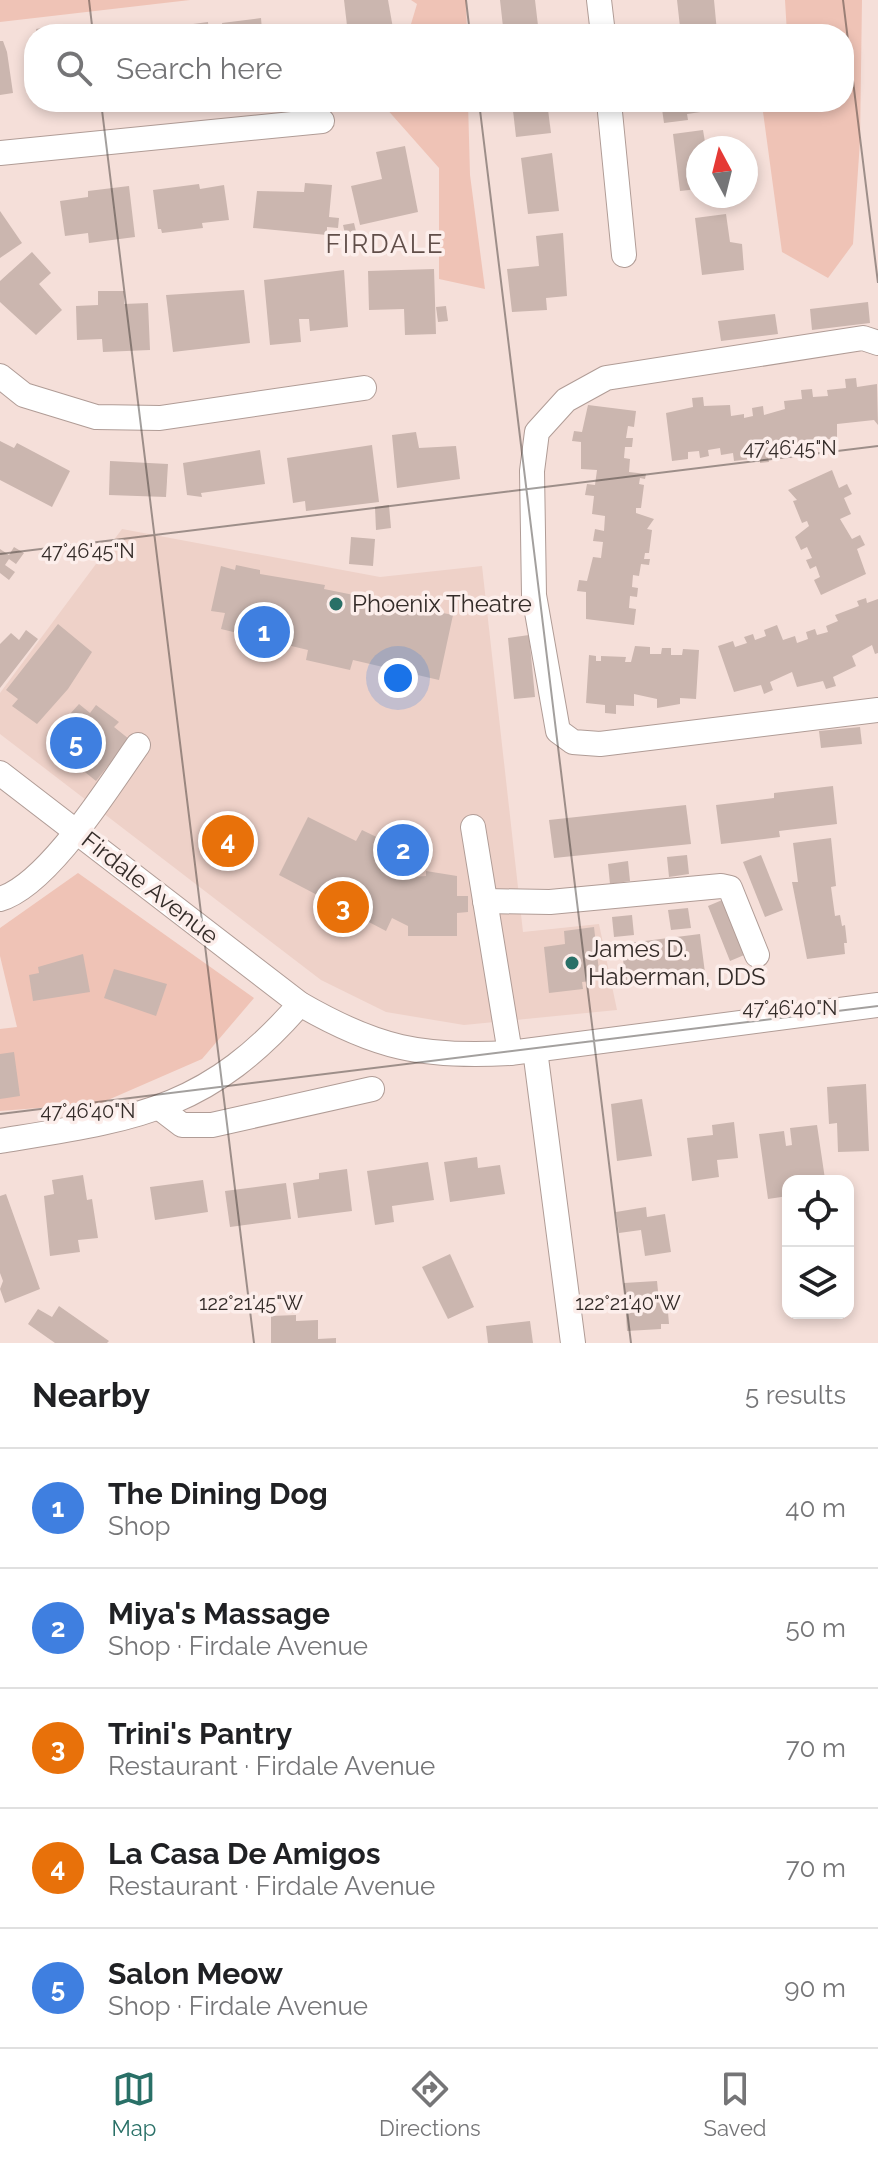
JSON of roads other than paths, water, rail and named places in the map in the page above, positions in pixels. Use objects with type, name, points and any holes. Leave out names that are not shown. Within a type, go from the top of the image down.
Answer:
[{"type":"street","points":[[599,0],[602,24]]},
{"type":"street","points":[[610,112],[624,255]]},
{"type":"street","points":[[0,153],[322,121]]},
{"type":"street","points":[[878,343],[863,338],[606,378],[566,400],[537,432],[532,471],[534,595],[558,731],[573,742],[600,744],[878,710]]},
{"type":"street","points":[[0,376],[24,395],[96,417],[160,418],[364,388]]},
{"type":"street","points":[[0,899],[13,895],[77,831],[138,745]]},
{"type":"street","name":"Firdale Avenue","points":[[0,773],[300,1004],[347,1031],[395,1048],[455,1056],[510,1053],[878,1005]]},
{"type":"street","points":[[473,827],[510,1053]]},
{"type":"street","points":[[485,901],[550,902],[721,886],[730,888],[757,955]]},
{"type":"street","points":[[0,1141],[110,1123],[161,1109],[211,1083],[262,1047],[300,1004]]},
{"type":"street","points":[[535,1050],[573,1343]]},
{"type":"street","points":[[161,1109],[182,1125],[212,1125],[372,1089]]},
{"type":"place","name":"Phoenix Theatre","points":[[336,604]]},
{"type":"place","name":"The Dining Dog","points":[[264,632]]},
{"type":"place","name":"Salon Meow","points":[[76,743]]},
{"type":"place","name":"La Casa De Amigos","points":[[228,841]]},
{"type":"place","name":"Miya's Massage","points":[[403,850]]},
{"type":"place","name":"Trini's Pantry","points":[[343,907]]},
{"type":"place","name":"James D. Haberman, DDS","points":[[572,963]]},
{"type":"district","name":"FIRDALE","points":[[385,244]]}]
